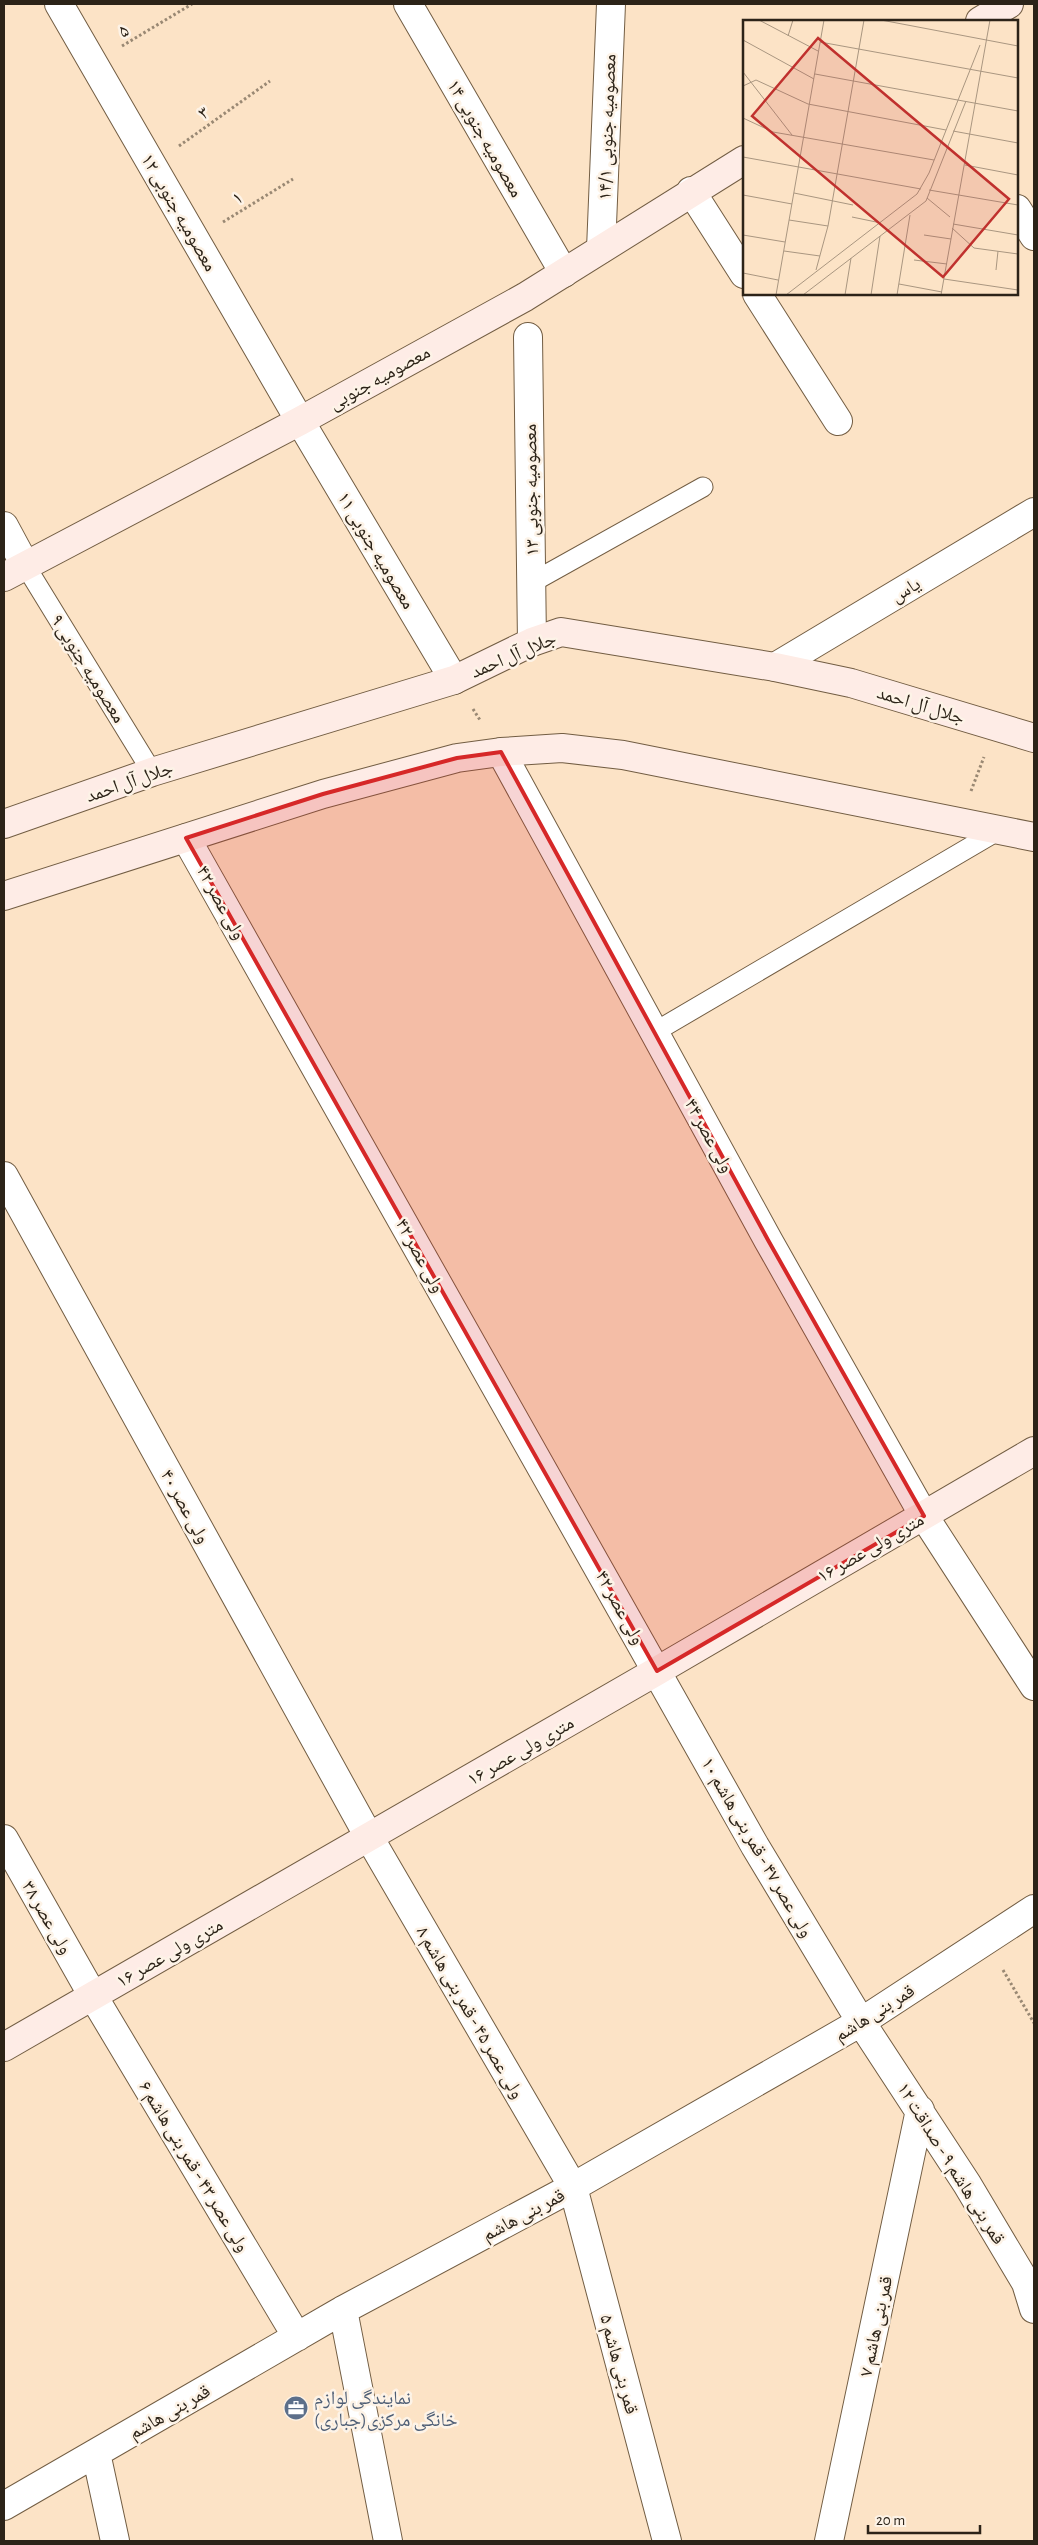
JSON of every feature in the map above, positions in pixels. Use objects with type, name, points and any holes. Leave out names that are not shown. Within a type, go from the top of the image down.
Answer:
[{"type":"street","name":"معصومیه جنوبی ۱۲","points":[[59,4],[300,421]]},
{"type":"street","name":"معصومیه جنوبی ۱۴","points":[[408,4],[564,273]]},
{"type":"street","name":"معصومیه جنوبی ۱۴/۱","points":[[601,250],[610,4]]},
{"type":"street","points":[[982,20],[1009,4]]},
{"type":"street","name":"معصومیه جنوبی","points":[[14,571],[300,421],[525,297],[691,191],[743,161]]},
{"type":"street","points":[[691,191],[743,272]]},
{"type":"street","points":[[1018,211],[1034,236]]},
{"type":"street","points":[[758,295],[838,421]]},
{"type":"street","name":"معصومیه جنوبی ۱۳","points":[[528,337],[532,642]]},
{"type":"street","name":"معصومیه جنوبی ۱۱","points":[[300,421],[454,680]]},
{"type":"street","name":"یاس","points":[[775,667],[1034,512]]},
{"type":"street","points":[[4,526],[14,571]]},
{"type":"street","name":"جلال آل احمد","points":[[4,824],[152,772],[454,680],[532,642],[561,632],[775,667],[851,683],[1034,738]]},
{"type":"street","points":[[4,896],[324,794],[457,758],[501,752],[562,748],[623,755],[960,822],[1023,838]]},
{"type":"street","name":"ولی عصر ۴۴","points":[[501,752],[653,1033],[924,1516],[1034,1686]]},
{"type":"street","name":"ولی عصر ۴۲","points":[[186,838],[657,1672]]},
{"type":"street","name":"ولی عصر ۴۰","points":[[4,1176],[369,1836]]},
{"type":"street","name":"۱۶ متری ولی عصر","points":[[4,2047],[657,1672],[1034,1451]]},
{"type":"street","name":"ولی عصر ۴۷ - قمر بنی هاشم ۱۰","points":[[657,1672],[755,1846],[860,2022]]},
{"type":"street","name":"ولی عصر ۴۵ - قمر بنی هاشم ۸","points":[[369,1836],[573,2187]]},
{"type":"street","name":"ولی عصر ۳۸","points":[[4,1838],[93,1996]]},
{"type":"street","name":"قمر بنی هاشم","points":[[7,2497],[96,2453],[343,2310],[573,2187],[860,2022],[1034,1908]]},
{"type":"street","name":"ولی عصر ۴۳ - قمر بنی هاشم ۶","points":[[93,1996],[297,2337]]},
{"type":"street","name":"قمر بنی هاشم ۹ - صداقت ۱۲","points":[[860,2022],[920,2110],[1026,2283],[1034,2309]]},
{"type":"street","name":"قمر بنی هاشم ۷","points":[[829,2541],[920,2110]]},
{"type":"street","name":"قمر بنی هاشم ۵","points":[[573,2187],[667,2541]]},
{"type":"street","points":[[343,2310],[388,2541]]},
{"type":"street","points":[[96,2453],[116,2541]]},
{"type":"lane","points":[[531,583],[703,487]]},
{"type":"lane","name":"معصومیه جنوبی ۹","points":[[14,571],[152,772]]},
{"type":"lane","points":[[653,1033],[1023,838]]},
{"type":"path","name":"۵","points":[[94,63],[192,4]]},
{"type":"path","name":"۳","points":[[152,165],[270,81]]},
{"type":"path","name":"۱","points":[[195,239],[293,179]]},
{"type":"path","points":[[454,680],[501,752]]},
{"type":"path","points":[[960,822],[996,727]]},
{"type":"path","points":[[985,1941],[1034,2024]]},
{"type":"highlighted area","points":[[501,752],[768,1240],[924,1516],[657,1671],[186,838],[323,794],[457,758]]},
{"type":"place","name":"نمایندگی لوازم خانگی مرکزی(جباری)","points":[[296,2408]]}]
